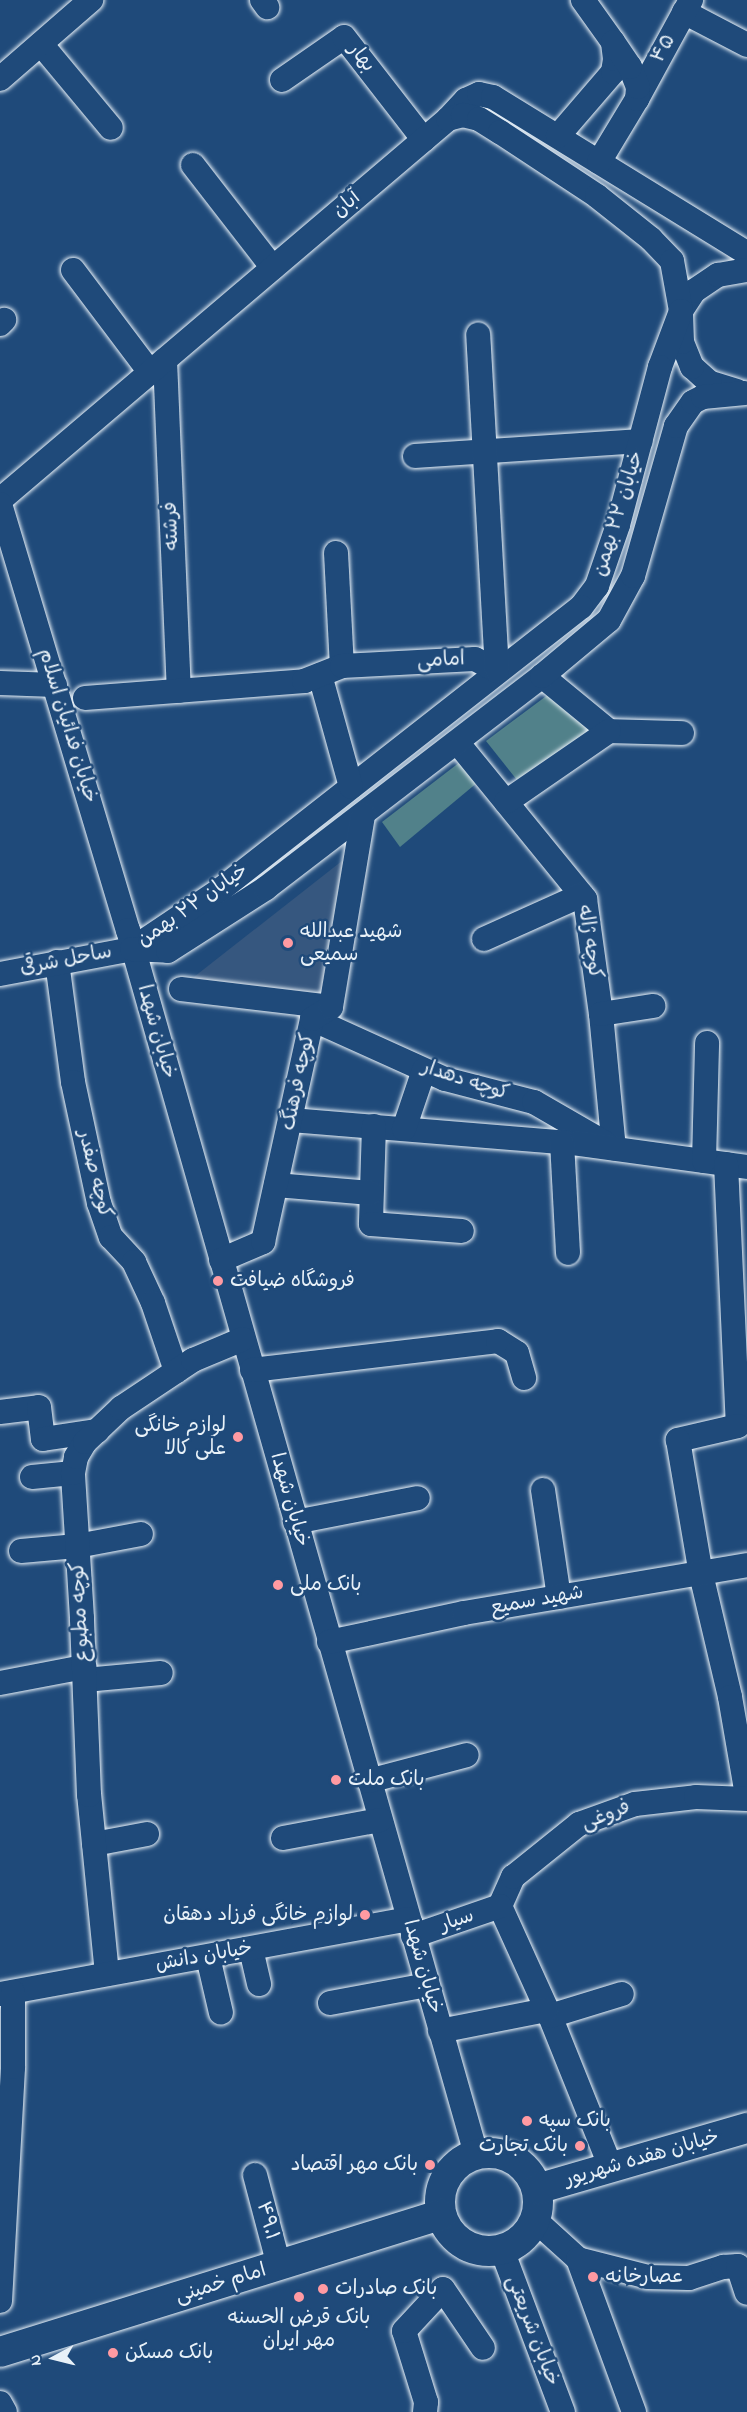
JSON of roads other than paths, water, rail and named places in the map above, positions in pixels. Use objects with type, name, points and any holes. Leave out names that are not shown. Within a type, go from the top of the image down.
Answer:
[{"type":"main road","name":"خیابان هفده شهریور","points":[[537,2189],[747,2128]]},
{"type":"main road","points":[[492,2153],[507,2156],[531,2175],[537,2189],[538,2205],[535,2220],[528,2234],[516,2244],[502,2250],[487,2252],[471,2249],[458,2241],[448,2230],[441,2215],[440,2200],[447,2178],[462,2161],[476,2154],[492,2153]]},
{"type":"main road","name":"امام خمینی","points":[[0,2352],[441,2215]]},
{"type":"street","points":[[0,79],[91,0]]},
{"type":"street","points":[[583,0],[635,78],[638,87],[637,99]]},
{"type":"street","points":[[687,6],[747,45]]},
{"type":"street","name":"۴۵","points":[[599,162],[637,99],[687,6]]},
{"type":"street","name":"بهار","points":[[282,80],[344,37],[424,140]]},
{"type":"street","points":[[613,42],[615,59],[613,72],[558,136],[747,253]]},
{"type":"street","points":[[41,44],[111,128]]},
{"type":"street","name":"آبان","points":[[0,502],[424,140],[466,100],[479,94],[507,103],[558,136]]},
{"type":"street","points":[[448,119],[463,115],[480,119],[597,196],[651,239],[672,261],[681,311],[682,342],[692,367],[710,383],[746,393]]},
{"type":"street","points":[[193,165],[273,268]]},
{"type":"street","points":[[73,270],[158,366]]},
{"type":"street","points":[[681,311],[694,291],[718,275],[747,270]]},
{"type":"street","name":"خیابان ۲۲ بهمن","points":[[132,949],[152,932],[223,888],[581,607],[597,586],[618,525],[660,367],[681,311]]},
{"type":"street","points":[[478,335],[497,671]]},
{"type":"street","name":"فرشته","points":[[158,366],[179,691]]},
{"type":"street","name":"خیابان ۲۲ بهمن","points":[[132,949],[168,951],[266,888],[542,676],[609,620],[628,585],[676,426],[693,402],[703,397],[746,393]]},
{"type":"street","points":[[415,456],[641,441]]},
{"type":"street","name":"خیابان فدائیان اسلام","points":[[0,502],[132,949]]},
{"type":"street","points":[[336,553],[331,670],[351,787]]},
{"type":"street","name":"امامی","points":[[85,698],[304,681],[331,670],[475,659],[497,671]]},
{"type":"street","points":[[542,676],[609,731]]},
{"type":"street","points":[[0,683],[55,685]]},
{"type":"street","points":[[506,802],[609,731],[682,733]]},
{"type":"street","name":"کوچه ژاله","points":[[457,742],[585,899],[601,1014],[615,1148]]},
{"type":"street","name":"کوچه فرهنگ","points":[[221,1260],[263,1242],[291,1120],[321,1013],[363,814]]},
{"type":"street","points":[[484,939],[582,895]]},
{"type":"street","name":"ساحل شرقی","points":[[0,974],[132,949]]},
{"type":"street","name":"خیابان شهدا","points":[[132,949],[476,2154]]},
{"type":"street","name":"کوچه صفدر","points":[[57,962],[73,1082],[99,1203],[111,1237],[134,1262],[153,1303],[176,1371]]},
{"type":"street","name":"کوچه دهدار","points":[[181,989],[321,1013],[424,1070],[445,1079],[534,1102],[615,1148]]},
{"type":"street","points":[[601,1014],[653,1006]]},
{"type":"street","points":[[707,1043],[726,1164],[738,1426],[678,1440],[701,1574],[730,1696],[747,1797]]},
{"type":"street","points":[[404,1129],[424,1070]]},
{"type":"street","name":"کوچه دهدار","points":[[291,1120],[562,1142],[726,1164]]},
{"type":"street","points":[[374,1126],[371,1224],[462,1231]]},
{"type":"street","points":[[562,1142],[568,1253]]},
{"type":"street","points":[[276,1185],[371,1193]]},
{"type":"street","name":"کوچه مطبوع","points":[[107,1974],[94,1844],[73,1473],[76,1456],[121,1408],[193,1360],[243,1339]]},
{"type":"street","points":[[252,1370],[498,1341],[517,1353],[524,1378]]},
{"type":"street","points":[[0,1412],[39,1407],[43,1439],[97,1431]]},
{"type":"street","points":[[32,1477],[73,1473]]},
{"type":"street","points":[[543,1490],[559,1597]]},
{"type":"street","points":[[295,1522],[418,1498]]},
{"type":"street","points":[[21,1551],[77,1546],[141,1534]]},
{"type":"street","name":"شهید سمیع","points":[[329,1642],[559,1597],[747,1566]]},
{"type":"street","points":[[0,1683],[84,1674],[161,1673]]},
{"type":"street","points":[[369,1780],[467,1755]]},
{"type":"street","name":"فروغی","points":[[500,1906],[513,1877],[579,1824],[635,1804],[696,1797],[747,1797]]},
{"type":"street","points":[[283,1838],[380,1820]]},
{"type":"street","points":[[94,1844],[147,1834]]},
{"type":"street","points":[[500,1906],[548,2013],[611,2168]]},
{"type":"street","name":"سیار","points":[[410,1928],[500,1906]]},
{"type":"street","name":"خیابان دانش","points":[[6,1993],[250,1949],[410,1928]]},
{"type":"street","points":[[250,1949],[259,1984]]},
{"type":"street","points":[[208,1957],[221,2013]]},
{"type":"street","points":[[330,2003],[427,1985]]},
{"type":"street","points":[[0,2301],[13,2089],[6,1993]]},
{"type":"street","points":[[440,2031],[548,2013],[622,1994]]},
{"type":"street","name":"۴۹.۱","points":[[255,2175],[279,2266]]},
{"type":"street","points":[[535,2220],[578,2259],[634,2412]]},
{"type":"street","name":"خیابان شریعتی","points":[[502,2250],[563,2412]]},
{"type":"street","points":[[578,2259],[648,2277],[689,2278],[723,2267],[743,2264],[747,2293]]},
{"type":"street","points":[[425,2412],[426,2402],[404,2331],[443,2289],[483,2348]]},
{"type":"street","points":[[0,2403],[4,2412]]},
{"type":"place","name":"شهید عبدالله سمیعی","points":[[288,943]]},
{"type":"place","name":"فروشگاه ضیافت","points":[[218,1281]]},
{"type":"place","name":"لوازم خانگی علی کالا","points":[[238,1437]]},
{"type":"place","name":"بانک ملی","points":[[278,1585]]},
{"type":"place","name":"بانک ملت","points":[[336,1780]]},
{"type":"place","name":"لوازم خانگی فرزاد دهقان","points":[[365,1915]]},
{"type":"place","name":"بانک سپه","points":[[527,2121]]},
{"type":"place","name":"بانک تجارت","points":[[580,2146]]},
{"type":"place","name":"بانک مهر اقتصاد","points":[[430,2165]]},
{"type":"place","name":"عصارخانه","points":[[593,2277]]},
{"type":"place","name":"بانک صادرات","points":[[323,2289]]},
{"type":"place","name":"بانک قرض الحسنه مهر ایران","points":[[299,2297]]},
{"type":"place","name":"بانک مسکن","points":[[113,2353]]}]
